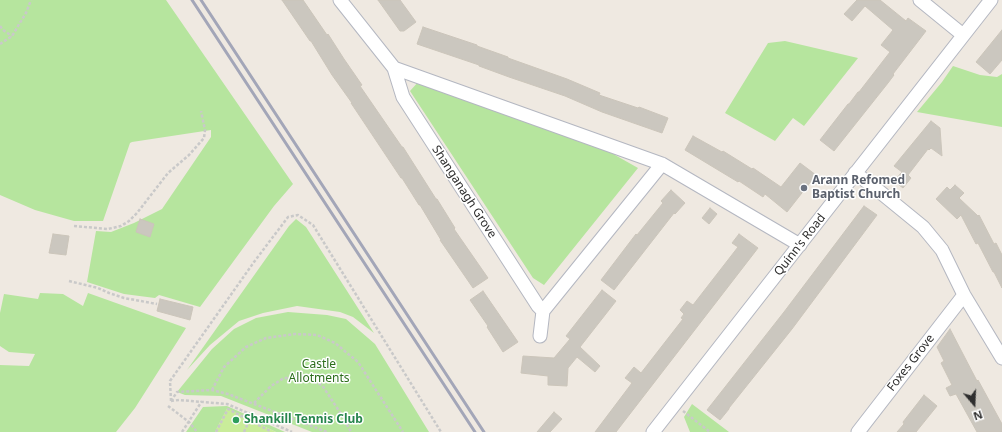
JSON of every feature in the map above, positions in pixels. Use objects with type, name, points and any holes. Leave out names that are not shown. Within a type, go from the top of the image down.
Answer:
[{"type":"street","name":"Shanganagh Grove","points":[[340,0],[394,68],[403,97],[538,306],[543,311]]},
{"type":"street","points":[[920,0],[963,35]]},
{"type":"street","name":"Quinn's Road","points":[[654,432],[990,0]]},
{"type":"street","points":[[394,68],[662,164],[800,245]]},
{"type":"street","points":[[540,336],[543,311],[662,164]]},
{"type":"street","points":[[855,173],[923,227],[942,250],[964,295],[1002,358]]},
{"type":"street","name":"Foxes Grove","points":[[858,432],[964,295]]},
{"type":"path","points":[[0,44],[12,36],[32,0]]},
{"type":"path","points":[[0,26],[12,36]]},
{"type":"path","points":[[74,226],[108,229],[121,226],[129,221],[168,173],[189,155],[204,138],[205,130],[201,111]]},
{"type":"path","points":[[171,401],[170,381],[284,222],[288,217],[298,215],[313,225],[441,432]]},
{"type":"path","points":[[69,281],[98,288],[124,298],[157,304]]},
{"type":"path","points":[[212,390],[224,367],[246,347],[266,338],[295,334],[317,336],[335,343],[358,362],[403,432]]},
{"type":"path","points":[[254,403],[271,386],[284,378],[304,378],[322,385],[351,432]]},
{"type":"path","points":[[171,401],[177,392],[212,390],[254,403],[326,432]]},
{"type":"path","points":[[171,401],[202,401],[228,404],[292,432]]},
{"type":"path","points":[[182,432],[202,401]]},
{"type":"path","points":[[675,404],[710,432]]},
{"type":"path","points":[[168,406],[189,422],[197,432]]},
{"type":"path","points":[[216,432],[228,409],[270,431]]},
{"type":"path","points":[[244,432],[249,421]]},
{"type":"green space","points":[[0,0],[166,0],[293,184],[274,206],[200,307],[159,295],[155,298],[124,294],[87,282],[96,231],[111,232],[134,223],[162,209],[211,137],[211,130],[130,143],[103,221],[74,221],[35,210],[0,195]]},
{"type":"green space","points":[[785,41],[858,58],[804,126],[793,118],[775,141],[725,113],[768,43]]},
{"type":"green space","points":[[953,66],[980,75],[997,77],[1002,74],[1002,127],[917,112]]},
{"type":"green space","points":[[419,81],[614,152],[615,155],[638,168],[544,285],[533,278],[410,91]]},
{"type":"green space","points":[[296,219],[306,227],[374,333],[353,317],[340,312],[297,306],[263,313],[239,321],[210,345],[187,370],[289,226]]},
{"type":"green space","points":[[40,293],[63,294],[83,306],[88,293],[186,328],[135,408],[116,432],[0,432],[0,365],[29,366],[35,354],[9,352],[0,346],[0,313],[4,294],[38,299]]},
{"type":"green space","name":"Castle Allotments","points":[[288,312],[327,315],[346,319],[375,344],[429,432],[312,432],[221,396],[185,395],[177,392],[212,349],[234,329],[256,318]]},
{"type":"green space","points":[[692,404],[729,432],[690,432],[684,417]]},
{"type":"green space","points":[[227,406],[285,432],[276,432],[227,409],[215,432],[186,432],[203,407]]},
{"type":"green space","name":"Shankill Tennis Club","points":[[227,408],[276,432],[215,432]]},
{"type":"building","points":[[282,0],[303,0],[362,85],[360,86],[403,147],[437,199],[455,228],[454,229],[488,278],[473,288],[440,240],[420,205]]},
{"type":"building","points":[[378,0],[400,0],[416,22],[404,31],[400,31]]},
{"type":"building","points":[[857,0],[880,0],[906,21],[908,18],[926,31],[893,74],[894,75],[888,83],[834,151],[820,140],[890,52],[881,45],[893,30],[865,6],[852,21],[844,14]]},
{"type":"building","points":[[423,27],[477,45],[508,58],[567,79],[600,93],[599,95],[638,108],[639,107],[668,118],[662,133],[602,112],[565,96],[417,44]]},
{"type":"building","points":[[1002,30],[1002,60],[990,74],[976,62]]},
{"type":"building","points":[[931,121],[940,128],[942,156],[931,148],[929,150],[928,149],[908,175],[911,178],[903,188],[894,181],[902,172],[894,166]]},
{"type":"building","points":[[693,136],[722,152],[723,151],[752,169],[753,168],[781,187],[800,163],[816,175],[787,212],[765,194],[763,197],[739,181],[738,182],[685,150]]},
{"type":"building","points":[[955,185],[964,193],[959,198],[978,216],[979,215],[994,244],[996,243],[1002,255],[1002,288],[961,215],[957,219],[936,199],[947,187],[950,190]]},
{"type":"building","points":[[671,190],[685,203],[675,214],[674,213],[614,290],[601,280],[636,234],[637,235],[663,203],[661,201]]},
{"type":"building","points":[[864,206],[877,215],[792,329],[720,420],[707,410],[784,312]]},
{"type":"building","points":[[710,208],[717,214],[709,224],[702,218]]},
{"type":"building","points":[[140,219],[154,224],[150,237],[136,232]]},
{"type":"building","points":[[53,234],[69,236],[66,255],[49,253]]},
{"type":"building","points":[[739,234],[758,248],[616,432],[595,432],[632,383],[625,378],[634,367],[641,373],[683,319],[681,318],[684,314],[680,310],[687,301],[693,305],[738,247],[732,243]]},
{"type":"building","points":[[602,290],[616,301],[580,347],[600,366],[595,372],[577,357],[568,368],[567,386],[548,385],[548,376],[521,373],[523,356],[554,358],[570,339],[566,336]]},
{"type":"building","points":[[483,291],[518,342],[503,352],[487,327],[488,326],[470,300]]},
{"type":"building","points":[[160,299],[193,307],[190,320],[157,311]]},
{"type":"building","points":[[950,329],[977,381],[978,380],[1002,424],[1002,432],[977,432],[956,394],[950,396],[946,388],[952,385],[941,363],[944,361],[937,347]]},
{"type":"building","points":[[924,395],[937,406],[916,432],[897,432],[904,424],[903,422]]},
{"type":"building","points":[[554,412],[562,419],[550,432],[537,432]]},
{"type":"railway","points":[[192,0],[475,432]]},
{"type":"railway","points":[[201,0],[484,432]]},
{"type":"place","name":"Arann Refomed Baptist Church","points":[[804,188]]},
{"type":"place","name":"Shankill Tennis Club","points":[[236,420]]}]
